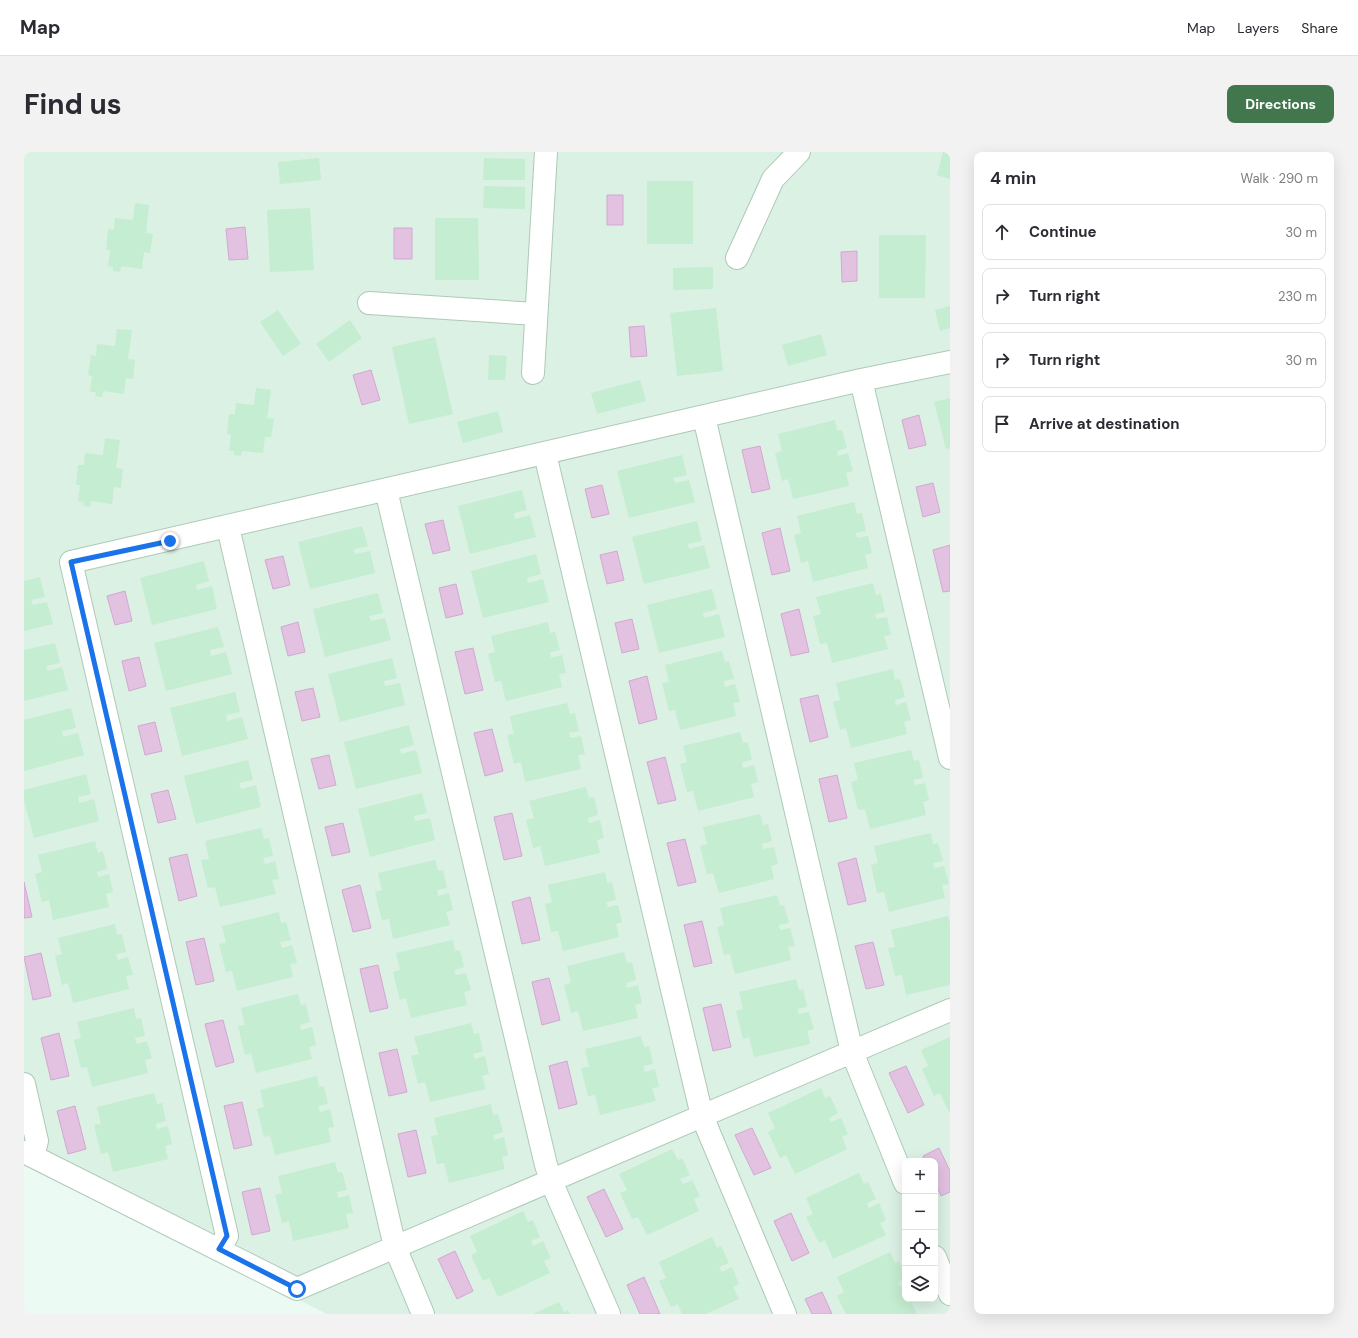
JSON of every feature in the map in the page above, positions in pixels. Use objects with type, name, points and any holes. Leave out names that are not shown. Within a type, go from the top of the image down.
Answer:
[{"type":"street","points":[[533,374],[546,152]]},
{"type":"street","points":[[737,258],[773,179],[799,152]]},
{"type":"street","points":[[369,303],[536,314]]},
{"type":"street","points":[[219,1249],[227,1236],[71,562],[861,380],[950,362]]},
{"type":"street","points":[[861,380],[950,758]]},
{"type":"street","points":[[704,417],[852,1052],[902,1176]]},
{"type":"street","points":[[545,454],[702,1116],[785,1314]]},
{"type":"street","points":[[386,490],[551,1181],[609,1314]]},
{"type":"street","points":[[228,527],[395,1247],[423,1314]]},
{"type":"street","points":[[24,1084],[38,1141],[29,1154],[297,1289],[950,1010]]},
{"type":"street","points":[[938,1264],[950,1294]]},
{"type":"shaded area","points":[[24,152],[950,152],[950,1314],[327,1314],[24,1162]]},
{"type":"shaded area","points":[[607,195],[623,195],[623,225],[607,225]]},
{"type":"shaded area","points":[[245,227],[248,259],[229,260],[226,229]]},
{"type":"shaded area","points":[[394,228],[412,228],[412,259],[394,259]]},
{"type":"shaded area","points":[[857,251],[857,281],[842,282],[841,252]]},
{"type":"shaded area","points":[[644,326],[647,356],[631,357],[629,327]]},
{"type":"shaded area","points":[[371,370],[380,400],[362,405],[353,375]]},
{"type":"shaded area","points":[[919,415],[926,445],[909,449],[902,420]]},
{"type":"shaded area","points":[[760,446],[770,489],[752,493],[742,450]]},
{"type":"shaded area","points":[[933,483],[940,512],[923,517],[916,487]]},
{"type":"shaded area","points":[[602,485],[609,514],[592,518],[585,489]]},
{"type":"shaded area","points":[[443,520],[450,550],[433,554],[425,524]]},
{"type":"shaded area","points":[[780,528],[790,571],[772,575],[762,533]]},
{"type":"shaded area","points":[[950,545],[950,591],[943,592],[933,550]]},
{"type":"shaded area","points":[[617,551],[624,580],[607,584],[600,555]]},
{"type":"shaded area","points":[[283,556],[290,585],[273,589],[265,560]]},
{"type":"shaded area","points":[[456,584],[463,614],[446,618],[439,588]]},
{"type":"shaded area","points":[[125,591],[132,621],[115,625],[107,596]]},
{"type":"shaded area","points":[[799,609],[809,652],[791,656],[781,614]]},
{"type":"shaded area","points":[[632,619],[639,649],[622,653],[615,623]]},
{"type":"shaded area","points":[[298,622],[305,652],[288,656],[281,627]]},
{"type":"shaded area","points":[[473,648],[483,690],[465,694],[455,652]]},
{"type":"shaded area","points":[[139,657],[146,686],[129,691],[122,661]]},
{"type":"shaded area","points":[[647,676],[657,719],[639,724],[629,681]]},
{"type":"shaded area","points":[[313,688],[320,717],[302,721],[295,692]]},
{"type":"shaded area","points":[[818,695],[828,737],[810,742],[800,699]]},
{"type":"shaded area","points":[[155,722],[162,751],[145,755],[138,726]]},
{"type":"shaded area","points":[[492,729],[503,771],[485,776],[474,733]]},
{"type":"shaded area","points":[[329,755],[336,785],[319,789],[311,759]]},
{"type":"shaded area","points":[[665,757],[676,800],[658,804],[647,762]]},
{"type":"shaded area","points":[[837,775],[847,818],[829,822],[819,779]]},
{"type":"shaded area","points":[[168,790],[176,819],[158,823],[151,794]]},
{"type":"shaded area","points":[[512,813],[522,856],[504,860],[494,817]]},
{"type":"shaded area","points":[[343,823],[350,852],[332,856],[325,827]]},
{"type":"shaded area","points":[[685,839],[696,882],[678,886],[667,843]]},
{"type":"shaded area","points":[[187,854],[197,896],[179,901],[169,858]]},
{"type":"shaded area","points":[[856,858],[866,901],[848,905],[838,863]]},
{"type":"shaded area","points":[[24,882],[32,917],[24,918]]},
{"type":"shaded area","points":[[360,885],[371,928],[353,932],[342,890]]},
{"type":"shaded area","points":[[530,897],[540,940],[522,944],[512,902]]},
{"type":"shaded area","points":[[702,921],[712,963],[694,967],[684,925]]},
{"type":"shaded area","points":[[204,938],[214,981],[196,985],[186,942]]},
{"type":"shaded area","points":[[873,942],[884,985],[866,989],[855,946]]},
{"type":"shaded area","points":[[41,953],[51,996],[33,1000],[24,957]]},
{"type":"shaded area","points":[[378,965],[388,1008],[370,1012],[360,969]]},
{"type":"shaded area","points":[[549,978],[560,1020],[542,1025],[532,982]]},
{"type":"shaded area","points":[[721,1004],[731,1047],[713,1051],[703,1008]]},
{"type":"shaded area","points":[[223,1020],[234,1062],[216,1067],[205,1024]]},
{"type":"shaded area","points":[[59,1033],[69,1076],[51,1080],[41,1038]]},
{"type":"shaded area","points":[[397,1049],[407,1092],[389,1096],[379,1053]]},
{"type":"shaded area","points":[[567,1061],[577,1104],[559,1109],[549,1066]]},
{"type":"shaded area","points":[[906,1066],[924,1105],[908,1113],[889,1073]]},
{"type":"shaded area","points":[[242,1102],[252,1145],[234,1149],[224,1106]]},
{"type":"shaded area","points":[[75,1106],[86,1149],[68,1154],[57,1111]]},
{"type":"shaded area","points":[[752,1128],[771,1168],[754,1175],[735,1135]]},
{"type":"shaded area","points":[[416,1130],[426,1173],[408,1177],[398,1134]]},
{"type":"shaded area","points":[[939,1148],[950,1171],[950,1192],[941,1196],[938,1189],[938,1158],[924,1158],[923,1156]]},
{"type":"shaded area","points":[[260,1188],[270,1231],[252,1235],[242,1192]]},
{"type":"shaded area","points":[[604,1189],[623,1229],[606,1237],[587,1197]]},
{"type":"shaded area","points":[[791,1213],[809,1253],[792,1261],[774,1221]]},
{"type":"shaded area","points":[[455,1251],[473,1291],[457,1299],[438,1259]]},
{"type":"shaded area","points":[[644,1277],[660,1314],[640,1314],[627,1285]]},
{"type":"shaded area","points":[[822,1292],[832,1314],[812,1314],[805,1299]]},
{"type":"building","points":[[943,152],[950,152],[950,179],[937,175]]},
{"type":"building","points":[[319,158],[321,180],[280,184],[278,162]]},
{"type":"building","points":[[484,158],[525,159],[525,180],[483,180]]},
{"type":"building","points":[[647,181],[693,181],[693,244],[647,244]]},
{"type":"building","points":[[484,186],[525,187],[525,209],[483,208]]},
{"type":"building","points":[[135,203],[149,205],[146,233],[153,234],[150,253],[144,252],[142,269],[121,266],[120,272],[113,271],[113,267],[108,266],[110,250],[106,250],[108,229],[114,230],[115,218],[133,220]]},
{"type":"building","points":[[310,208],[314,270],[270,272],[267,210]]},
{"type":"building","points":[[435,218],[478,218],[479,280],[435,280]]},
{"type":"building","points":[[879,235],[926,235],[925,298],[879,298]]},
{"type":"building","points":[[713,267],[713,289],[673,290],[673,268]]},
{"type":"building","points":[[950,306],[950,328],[940,331],[935,310]]},
{"type":"building","points":[[716,308],[723,371],[677,376],[670,313]]},
{"type":"building","points":[[278,310],[301,344],[283,356],[260,322]]},
{"type":"building","points":[[350,320],[362,338],[329,362],[316,344]]},
{"type":"building","points":[[117,329],[132,330],[128,359],[135,360],[133,379],[126,378],[124,394],[103,391],[102,397],[95,396],[96,392],[90,392],[92,376],[88,375],[91,355],[96,356],[97,344],[115,346]]},
{"type":"building","points":[[821,334],[827,355],[788,366],[782,345]]},
{"type":"building","points":[[435,337],[453,414],[409,424],[392,347]]},
{"type":"building","points":[[489,355],[507,356],[505,380],[488,380]]},
{"type":"building","points":[[640,380],[646,401],[597,414],[591,393]]},
{"type":"building","points":[[256,388],[271,390],[267,418],[274,419],[271,437],[265,437],[263,453],[242,451],[241,456],[234,455],[234,451],[229,451],[231,435],[227,434],[229,414],[235,414],[236,403],[254,405]]},
{"type":"building","points":[[950,398],[950,448],[946,449],[934,402]]},
{"type":"building","points":[[498,411],[503,432],[463,443],[457,422]]},
{"type":"building","points":[[835,420],[837,431],[842,430],[847,448],[837,451],[838,456],[848,453],[853,471],[846,473],[849,486],[793,499],[788,479],[782,481],[775,453],[782,451],[778,434]]},
{"type":"building","points":[[105,438],[120,440],[116,468],[123,469],[121,488],[114,487],[112,504],[91,501],[90,507],[83,506],[84,502],[78,501],[80,485],[76,485],[78,465],[84,465],[85,453],[103,455]]},
{"type":"building","points":[[682,455],[687,475],[673,478],[675,483],[689,480],[695,502],[629,518],[617,471]]},
{"type":"building","points":[[522,490],[527,510],[514,513],[515,519],[530,515],[536,537],[470,554],[458,506]]},
{"type":"building","points":[[854,502],[857,514],[862,513],[866,531],[856,533],[857,538],[868,536],[872,553],[865,555],[868,568],[813,582],[808,561],[801,563],[794,535],[801,533],[797,516]]},
{"type":"building","points":[[697,521],[702,541],[688,544],[689,549],[704,545],[710,568],[644,584],[632,537]]},
{"type":"building","points":[[362,526],[368,546],[354,549],[355,554],[370,551],[375,573],[310,589],[298,542]]},
{"type":"building","points":[[536,554],[541,574],[527,578],[528,583],[543,579],[549,602],[483,618],[471,571]]},
{"type":"building","points":[[204,561],[209,581],[196,585],[197,590],[212,586],[217,609],[152,625],[140,578]]},
{"type":"building","points":[[40,577],[45,597],[31,600],[33,605],[47,602],[53,624],[24,631],[24,581]]},
{"type":"building","points":[[873,583],[876,595],[881,594],[885,612],[875,614],[876,619],[887,617],[891,635],[884,636],[888,649],[832,663],[827,643],[820,644],[813,616],[821,614],[816,597]]},
{"type":"building","points":[[712,589],[717,609],[703,613],[704,618],[719,614],[725,637],[659,653],[647,605]]},
{"type":"building","points":[[378,593],[383,613],[369,616],[371,621],[385,618],[391,640],[325,657],[313,609]]},
{"type":"building","points":[[548,622],[550,633],[555,632],[560,650],[550,652],[551,658],[562,655],[566,673],[559,674],[562,687],[506,701],[501,681],[495,682],[488,654],[495,652],[491,636]]},
{"type":"building","points":[[218,627],[224,647],[210,650],[211,656],[226,652],[232,674],[166,691],[154,643]]},
{"type":"building","points":[[55,643],[60,663],[46,666],[48,671],[62,667],[68,690],[24,701],[24,650]]},
{"type":"building","points":[[722,651],[725,662],[729,661],[734,679],[724,681],[725,687],[735,684],[740,702],[733,703],[736,716],[680,730],[675,710],[669,711],[662,683],[669,682],[665,665]]},
{"type":"building","points":[[392,658],[397,678],[384,681],[385,686],[400,683],[405,705],[340,722],[328,674]]},
{"type":"building","points":[[893,669],[895,680],[900,679],[905,697],[895,700],[896,705],[906,702],[911,720],[904,722],[907,734],[851,748],[846,728],[840,730],[833,702],[840,700],[836,683]]},
{"type":"building","points":[[235,692],[240,712],[226,715],[227,721],[242,717],[248,739],[182,756],[170,708]]},
{"type":"building","points":[[567,703],[570,714],[575,713],[579,731],[569,733],[570,738],[581,736],[585,754],[578,755],[581,769],[525,782],[521,762],[514,764],[507,735],[514,734],[510,716]]},
{"type":"building","points":[[71,708],[76,728],[62,731],[63,737],[78,733],[84,755],[24,771],[24,720]]},
{"type":"building","points":[[409,725],[414,745],[400,749],[401,754],[416,750],[422,773],[356,789],[344,742]]},
{"type":"building","points":[[740,732],[743,743],[748,742],[752,760],[742,762],[743,768],[754,765],[758,782],[751,784],[754,797],[698,811],[693,791],[687,792],[680,764],[687,762],[683,746]]},
{"type":"building","points":[[911,750],[914,761],[919,760],[923,778],[913,780],[915,785],[925,783],[929,800],[923,802],[926,815],[870,829],[865,809],[858,810],[851,782],[858,780],[854,763]]},
{"type":"building","points":[[248,760],[253,780],[239,783],[241,789],[256,785],[261,807],[196,824],[184,776]]},
{"type":"building","points":[[86,774],[91,794],[78,797],[79,803],[94,799],[99,821],[34,838],[24,800],[24,790]]},
{"type":"building","points":[[586,787],[589,798],[594,797],[598,815],[588,818],[589,823],[600,820],[604,838],[597,840],[600,853],[545,866],[540,846],[533,848],[526,820],[534,818],[529,801]]},
{"type":"building","points":[[422,793],[427,813],[414,816],[415,821],[430,818],[435,840],[370,857],[358,809]]},
{"type":"building","points":[[760,814],[763,825],[768,824],[772,841],[762,844],[763,849],[774,847],[778,864],[771,866],[774,879],[719,893],[713,873],[707,874],[700,846],[707,844],[703,827]]},
{"type":"building","points":[[261,828],[264,839],[269,838],[273,856],[263,858],[265,864],[275,861],[279,879],[272,880],[276,894],[220,907],[215,887],[208,888],[201,860],[209,859],[205,841]]},
{"type":"building","points":[[931,833],[933,844],[938,843],[943,861],[933,863],[934,868],[944,866],[949,884],[942,885],[945,898],[889,912],[884,892],[877,893],[871,865],[878,863],[874,846]]},
{"type":"building","points":[[95,841],[98,853],[103,851],[107,869],[97,872],[98,877],[109,874],[113,892],[106,894],[109,907],[53,920],[49,900],[42,902],[35,874],[42,872],[38,855]]},
{"type":"building","points":[[435,860],[438,871],[443,870],[447,888],[437,890],[438,896],[449,893],[453,910],[446,912],[450,925],[393,939],[389,919],[382,920],[375,892],[382,890],[378,873]]},
{"type":"building","points":[[605,872],[607,883],[612,882],[616,900],[606,902],[608,907],[618,905],[622,922],[616,924],[619,937],[563,951],[558,931],[551,932],[545,904],[552,902],[548,885]]},
{"type":"building","points":[[777,895],[780,906],[784,905],[789,923],[779,925],[780,930],[790,928],[795,946],[788,947],[791,960],[735,974],[730,954],[724,955],[717,927],[724,925],[720,908]]},
{"type":"building","points":[[279,912],[281,923],[286,922],[291,940],[280,942],[282,948],[292,945],[297,963],[290,964],[293,977],[237,991],[232,971],[226,972],[219,944],[226,943],[222,926]]},
{"type":"building","points":[[948,916],[950,923],[950,985],[906,995],[902,975],[895,976],[888,948],[895,947],[891,930]]},
{"type":"building","points":[[115,924],[117,935],[122,934],[126,952],[116,954],[118,960],[128,957],[133,975],[126,976],[129,989],[73,1003],[68,983],[62,985],[55,956],[62,954],[58,938]]},
{"type":"building","points":[[453,940],[455,951],[460,950],[464,967],[454,970],[456,975],[466,973],[471,990],[464,992],[467,1005],[411,1018],[406,998],[400,1000],[393,972],[400,970],[396,953]]},
{"type":"building","points":[[624,952],[627,963],[632,962],[636,980],[626,983],[627,988],[638,985],[642,1003],[635,1005],[638,1018],[583,1031],[578,1011],[571,1013],[564,985],[571,983],[567,966]]},
{"type":"building","points":[[796,979],[799,990],[803,989],[807,1007],[797,1009],[799,1014],[809,1012],[814,1029],[807,1031],[810,1044],[754,1057],[749,1037],[743,1039],[736,1011],[743,1009],[739,992]]},
{"type":"building","points":[[298,994],[301,1005],[306,1004],[310,1022],[300,1025],[301,1030],[312,1027],[316,1045],[309,1047],[312,1059],[256,1073],[251,1053],[245,1055],[238,1026],[245,1025],[241,1008]]},
{"type":"building","points":[[134,1008],[136,1019],[141,1018],[145,1036],[135,1038],[137,1044],[147,1041],[152,1058],[145,1060],[148,1073],[92,1087],[87,1067],[81,1068],[74,1040],[81,1038],[77,1022]]},
{"type":"building","points":[[471,1023],[474,1034],[479,1033],[483,1051],[473,1054],[475,1059],[485,1056],[489,1074],[482,1076],[486,1089],[430,1102],[425,1082],[418,1084],[411,1056],[419,1054],[414,1037]]},
{"type":"building","points":[[641,1036],[644,1047],[649,1046],[653,1064],[643,1066],[645,1072],[655,1069],[659,1087],[652,1088],[656,1101],[600,1115],[595,1095],[588,1096],[581,1068],[589,1067],[585,1049]]},
{"type":"building","points":[[950,1037],[949,1112],[940,1093],[934,1096],[922,1069],[928,1066],[921,1050]]},
{"type":"building","points":[[317,1076],[319,1087],[324,1086],[328,1104],[318,1106],[320,1112],[330,1109],[334,1127],[328,1128],[331,1142],[275,1155],[270,1135],[264,1137],[257,1109],[264,1107],[260,1090]]},
{"type":"building","points":[[821,1088],[825,1098],[830,1096],[838,1113],[829,1118],[831,1122],[841,1118],[848,1134],[842,1137],[847,1149],[795,1174],[786,1155],[780,1158],[768,1132],[775,1128],[768,1113]]},
{"type":"building","points":[[154,1093],[157,1104],[162,1103],[166,1121],[156,1124],[157,1129],[168,1126],[172,1144],[165,1146],[168,1159],[113,1172],[108,1152],[101,1154],[94,1125],[101,1124],[97,1107]]},
{"type":"building","points":[[491,1104],[493,1115],[498,1114],[503,1132],[493,1135],[494,1140],[504,1137],[508,1155],[502,1157],[505,1169],[449,1183],[444,1163],[437,1164],[431,1136],[438,1135],[434,1118]]},
{"type":"building","points":[[672,1149],[678,1160],[682,1158],[690,1175],[680,1179],[683,1184],[692,1180],[700,1196],[694,1199],[699,1211],[647,1235],[638,1217],[632,1219],[620,1193],[627,1190],[619,1174]]},
{"type":"building","points":[[335,1162],[338,1173],[342,1172],[347,1190],[337,1192],[338,1198],[349,1195],[353,1213],[346,1214],[349,1228],[293,1241],[289,1221],[282,1223],[275,1195],[282,1193],[278,1176]]},
{"type":"building","points":[[859,1173],[864,1184],[868,1182],[876,1199],[867,1203],[869,1208],[879,1203],[886,1220],[880,1223],[886,1235],[833,1259],[825,1240],[819,1243],[806,1217],[813,1214],[806,1198]]},
{"type":"building","points":[[523,1211],[528,1222],[533,1220],[540,1237],[531,1241],[533,1246],[543,1241],[551,1258],[544,1261],[550,1273],[498,1297],[489,1278],[483,1281],[471,1255],[477,1252],[470,1236]]},
{"type":"building","points":[[712,1237],[717,1248],[721,1246],[729,1263],[719,1267],[722,1272],[732,1267],[739,1284],[733,1287],[739,1299],[706,1314],[682,1314],[678,1304],[671,1307],[659,1281],[666,1278],[659,1262]]},
{"type":"building","points":[[890,1252],[895,1263],[899,1261],[902,1267],[902,1280],[898,1282],[900,1287],[902,1286],[902,1302],[911,1302],[917,1314],[846,1314],[837,1296],[844,1292],[837,1277]]},
{"type":"building","points":[[559,1302],[564,1312],[568,1310],[570,1314],[533,1314]]},
{"type":"route","points":[[170,541],[71,562],[227,1236],[219,1249],[297,1289]]}]
